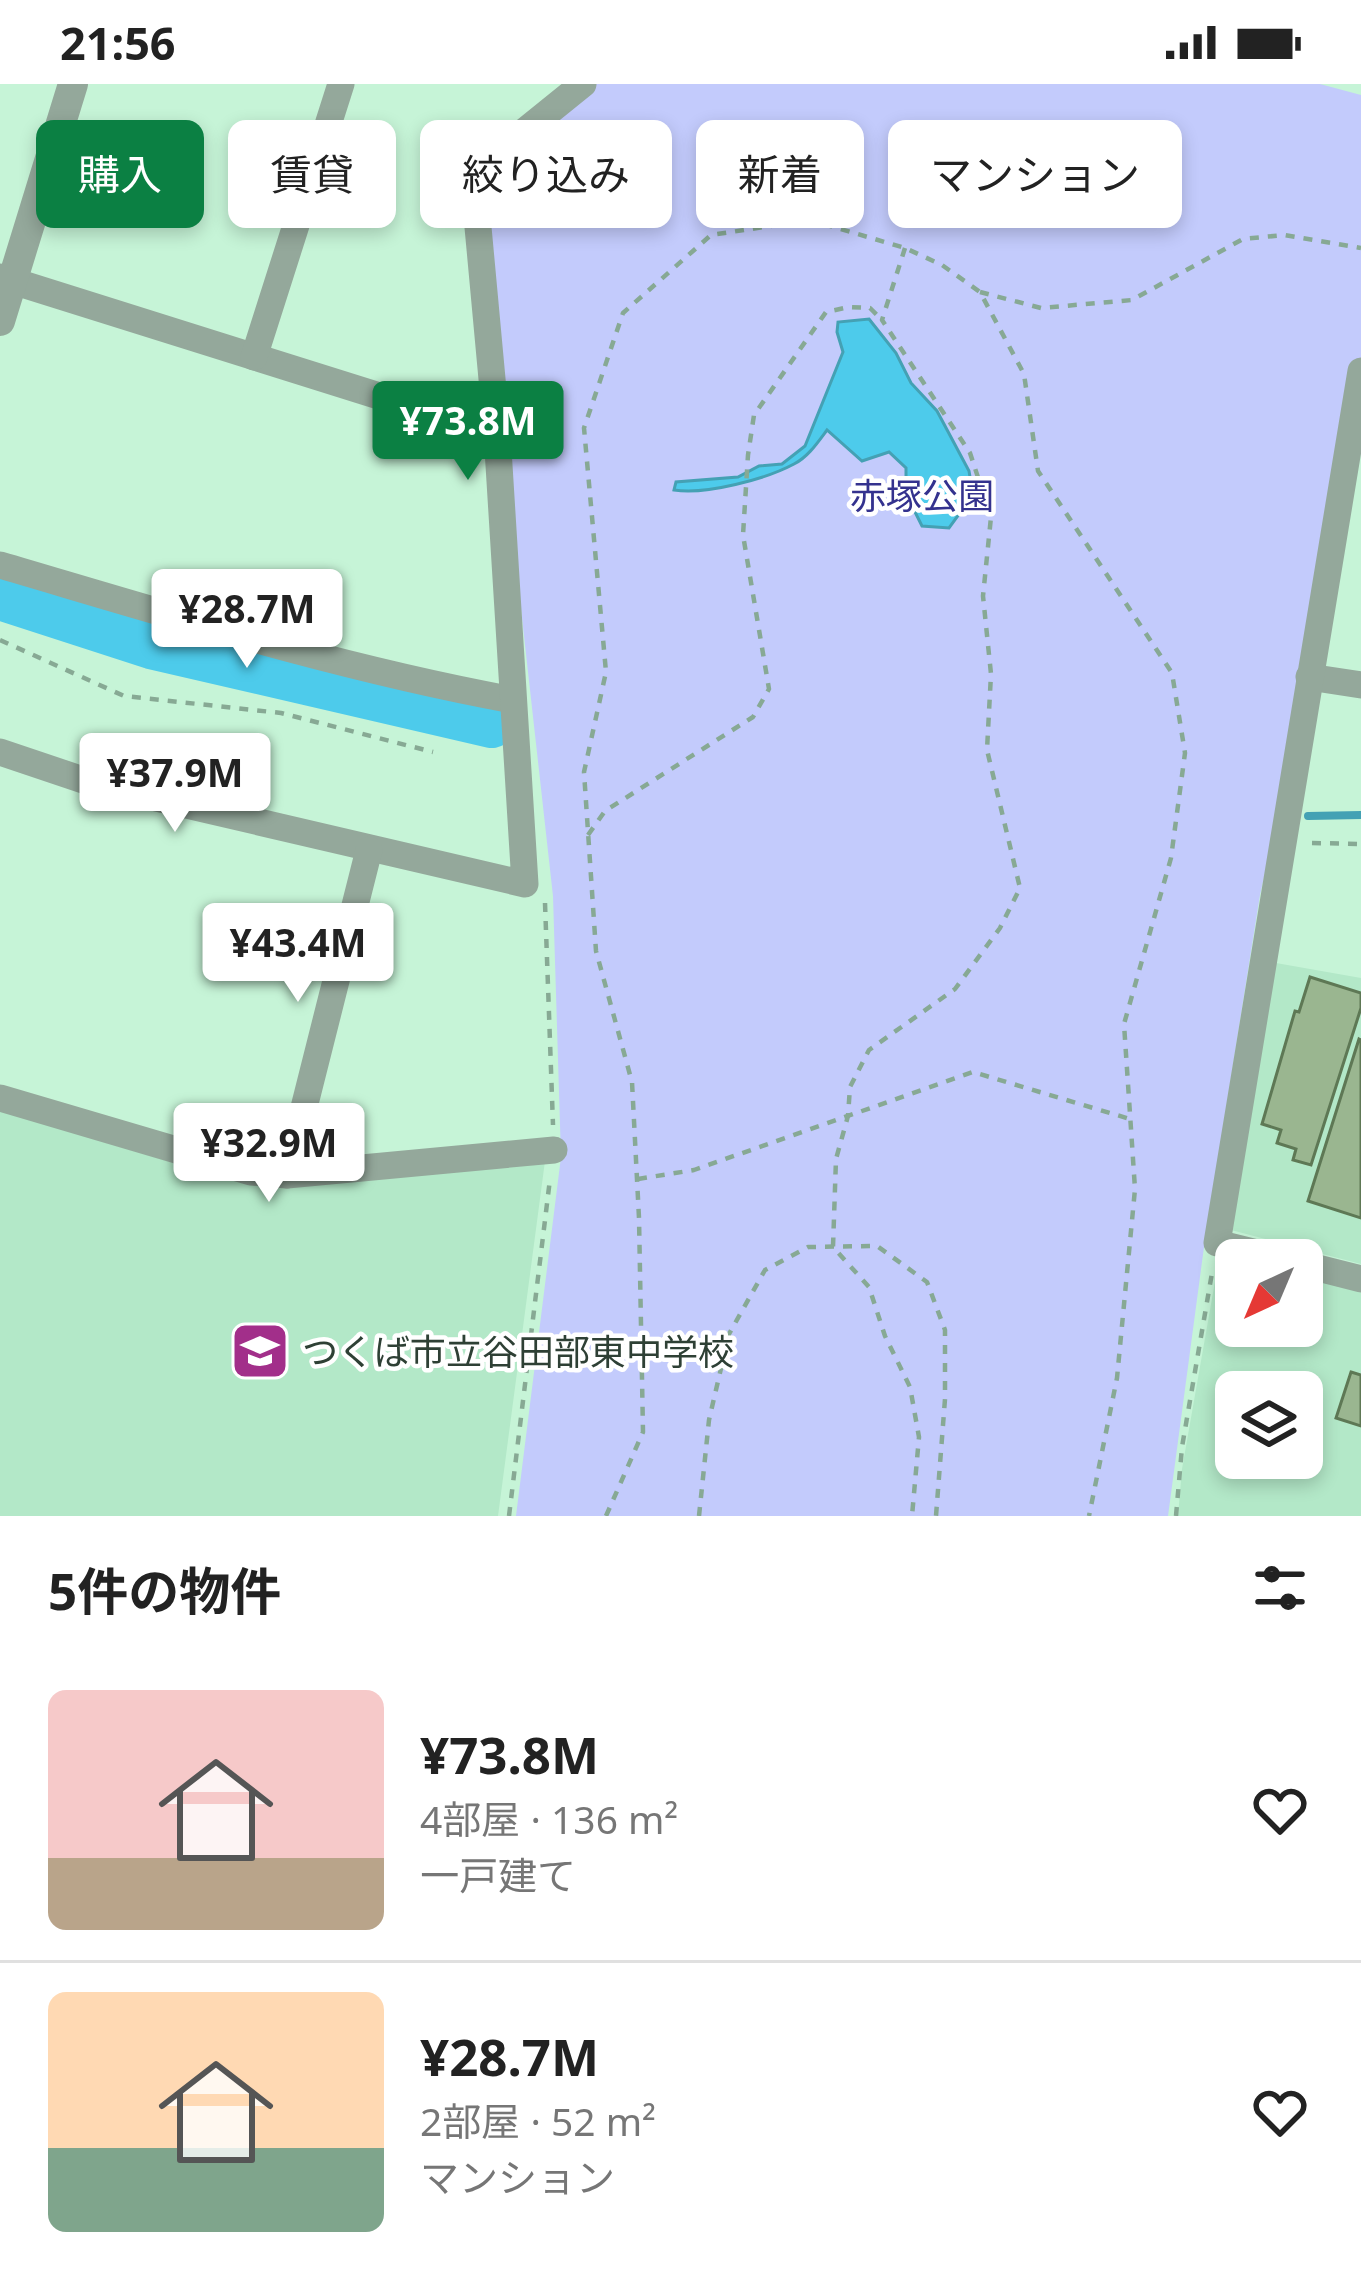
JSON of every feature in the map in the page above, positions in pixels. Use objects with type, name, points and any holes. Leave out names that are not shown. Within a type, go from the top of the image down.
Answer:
[{"type":"street","points":[[0,321],[6,279],[74,84]]},
{"type":"street","points":[[254,357],[341,84]]},
{"type":"street","points":[[0,752],[92,783],[525,884],[497,433],[473,173],[583,84]]},
{"type":"street","points":[[6,279],[497,433]]},
{"type":"street","points":[[1218,1239],[1361,371]]},
{"type":"street","points":[[0,565],[269,645],[514,700]]},
{"type":"street","points":[[1309,677],[1361,685]]},
{"type":"street","points":[[286,1174],[370,850]]},
{"type":"street","points":[[0,1098],[251,1172],[286,1174],[554,1150]]},
{"type":"street","points":[[1323,1269],[1361,1279]]},
{"type":"path","points":[[606,1516],[643,1432],[632,1082],[596,951],[584,772],[606,672],[584,428],[623,313],[712,235],[810,220],[905,248],[942,265],[980,292],[1041,308],[1132,300],[1243,239],[1284,235],[1361,248]]},
{"type":"path","points":[[882,320],[905,248]]},
{"type":"path","points":[[980,292],[1024,374],[1038,471],[1172,673],[1185,753],[1171,858],[1124,1024],[1135,1190],[1117,1378],[1089,1516]]},
{"type":"path","points":[[588,835],[605,811],[753,717],[770,689],[743,535],[754,415],[826,313],[870,308],[970,453],[991,518],[983,596],[991,674],[987,750],[1020,888],[1000,928],[955,989],[869,1050],[850,1087],[836,1159],[833,1246],[869,1287],[885,1336],[910,1387],[919,1438],[912,1516]]},
{"type":"path","points":[[0,640],[124,696],[281,713],[434,752]]},
{"type":"path","points":[[1282,842],[1361,844]]},
{"type":"path","points":[[509,1516],[554,1150],[545,903]]},
{"type":"path","points":[[636,1179],[694,1170],[973,1072],[1130,1119]]},
{"type":"path","points":[[699,1516],[709,1420],[729,1334],[765,1270],[808,1247],[833,1246],[877,1246],[927,1282],[945,1330],[937,1516]]},
{"type":"path","points":[[1175,1516],[1215,1255]]},
{"type":"shaded area","points":[[869,319],[896,353],[911,383],[937,411],[969,471],[973,495],[949,528],[922,526],[906,494],[906,468],[889,452],[862,461],[827,430],[804,457],[782,470],[719,488],[674,490],[676,482],[738,477],[759,466],[782,464],[805,446],[843,352],[838,322]]},
{"type":"shaded area","points":[[1276,963],[1361,978],[1361,1264],[1323,1254],[1323,1239],[1265,1239],[1231,1230]]},
{"type":"shaded area","name":"つくば市立谷田部東中学校","points":[[0,1111],[248,1185],[305,1185],[545,1161],[498,1516],[0,1516]]},
{"type":"shaded area","points":[[1323,1280],[1361,1290],[1361,1516],[1178,1516],[1215,1281],[1215,1347],[1323,1347]]},
{"type":"green space","name":"赤塚公園","points":[[585,84],[1320,84],[1361,95],[1361,371],[1309,677],[1260,895],[1204,1247],[1168,1516],[516,1516],[561,1157],[553,896],[479,228],[672,228],[672,120],[555,120]]},
{"type":"building","points":[[1310,977],[1361,993],[1361,1008],[1311,1165],[1293,1160],[1296,1149],[1277,1143],[1281,1130],[1262,1124],[1295,1011],[1299,1012]]},
{"type":"building","points":[[1361,1040],[1361,1218],[1308,1201]]},
{"type":"building","points":[[1351,1372],[1361,1375],[1361,1426],[1336,1418]]},
{"type":"waterway","points":[[0,596],[151,645],[492,724]]},
{"type":"waterway","points":[[1308,816],[1361,815]]},
{"type":"place","name":"つくば市立谷田部東中学校","points":[[260,1351]]}]
